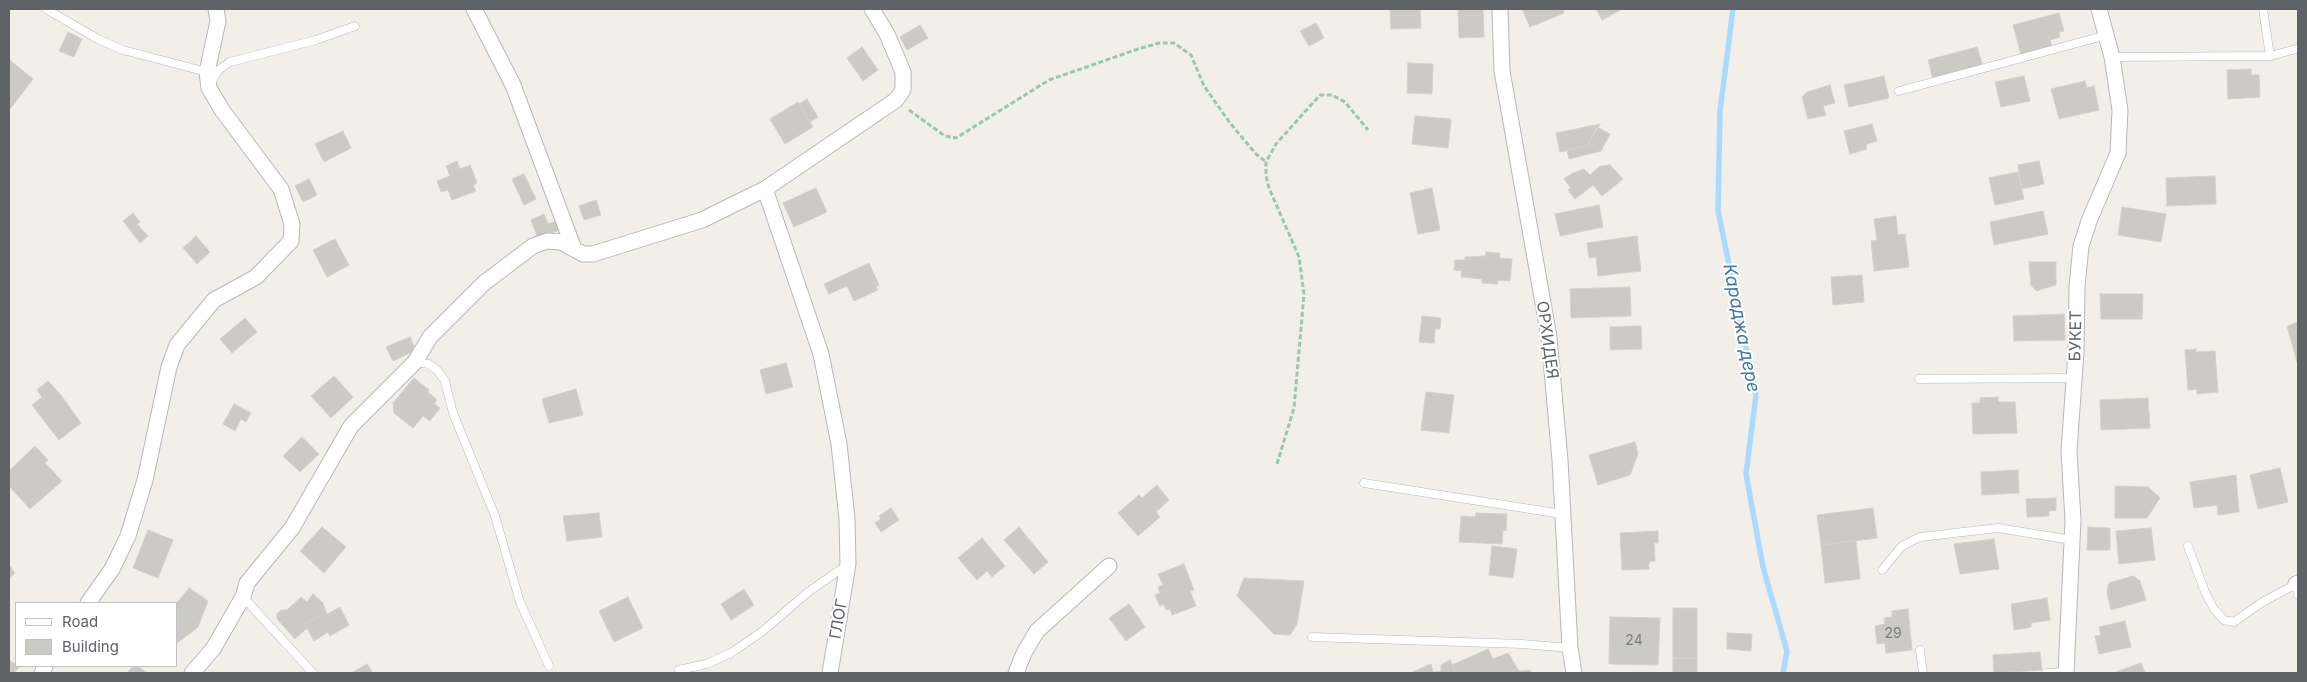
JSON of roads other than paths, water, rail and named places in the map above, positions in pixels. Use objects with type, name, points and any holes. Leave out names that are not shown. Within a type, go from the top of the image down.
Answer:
[{"type":"street","points":[[89,602],[112,569],[128,536],[145,480],[169,367],[178,345],[214,300],[256,278],[291,241],[292,224],[280,189],[222,110],[209,88],[208,72],[218,21],[216,9]]},
{"type":"street","points":[[474,9],[513,85],[574,249]]},
{"type":"street","points":[[192,673],[213,649],[243,597],[247,583],[292,528],[351,426],[415,362],[430,337],[484,283],[532,246],[547,241],[561,242],[583,254],[593,254],[702,220],[765,189],[896,100],[903,90],[903,72],[891,42],[872,9]]},
{"type":"street","name":"ОРХИДЕЯ","points":[[1500,9],[1502,71],[1549,337],[1560,460],[1570,648],[1574,673]]},
{"type":"street","name":"БУКЕТ","points":[[2066,672],[2072,540],[2069,451],[2075,378],[2077,286],[2081,246],[2089,221],[2118,153],[2120,110],[2112,57],[2099,9]]},
{"type":"street","name":"ГЛОГ","points":[[765,189],[821,354],[839,444],[847,519],[848,564],[830,673]]},
{"type":"street","points":[[1016,673],[1024,653],[1037,631],[1109,566]]},
{"type":"lane","points":[[46,9],[98,39],[123,50],[208,72]]},
{"type":"lane","points":[[2263,9],[2270,56]]},
{"type":"lane","points":[[209,88],[217,71],[230,62],[316,40],[355,26]]},
{"type":"lane","points":[[1899,91],[2107,35]]},
{"type":"lane","points":[[2112,57],[2270,56],[2296,49]]},
{"type":"lane","points":[[415,362],[429,364],[438,371],[445,381],[453,413],[495,516],[520,602],[549,666]]},
{"type":"lane","points":[[1919,379],[2075,378]]},
{"type":"lane","points":[[1364,483],[1562,514]]},
{"type":"lane","points":[[1882,570],[1902,546],[1920,537],[1998,528],[2072,540]]},
{"type":"lane","points":[[2188,546],[2205,592],[2214,609],[2224,620],[2234,622],[2261,603],[2298,587]]},
{"type":"lane","points":[[679,670],[706,664],[731,653],[764,630],[808,592],[848,564]]},
{"type":"lane","points":[[243,597],[313,673]]},
{"type":"lane","points":[[1312,637],[1522,644],[1570,648]]},
{"type":"lane","points":[[1920,650],[1922,673]]},
{"type":"lane","points":[[2046,673],[2066,672]]},
{"type":"waterway","name":"Караджа дере","points":[[1733,9],[1720,111],[1718,211],[1756,395],[1746,474],[1763,567],[1787,651],[1783,673]]}]
